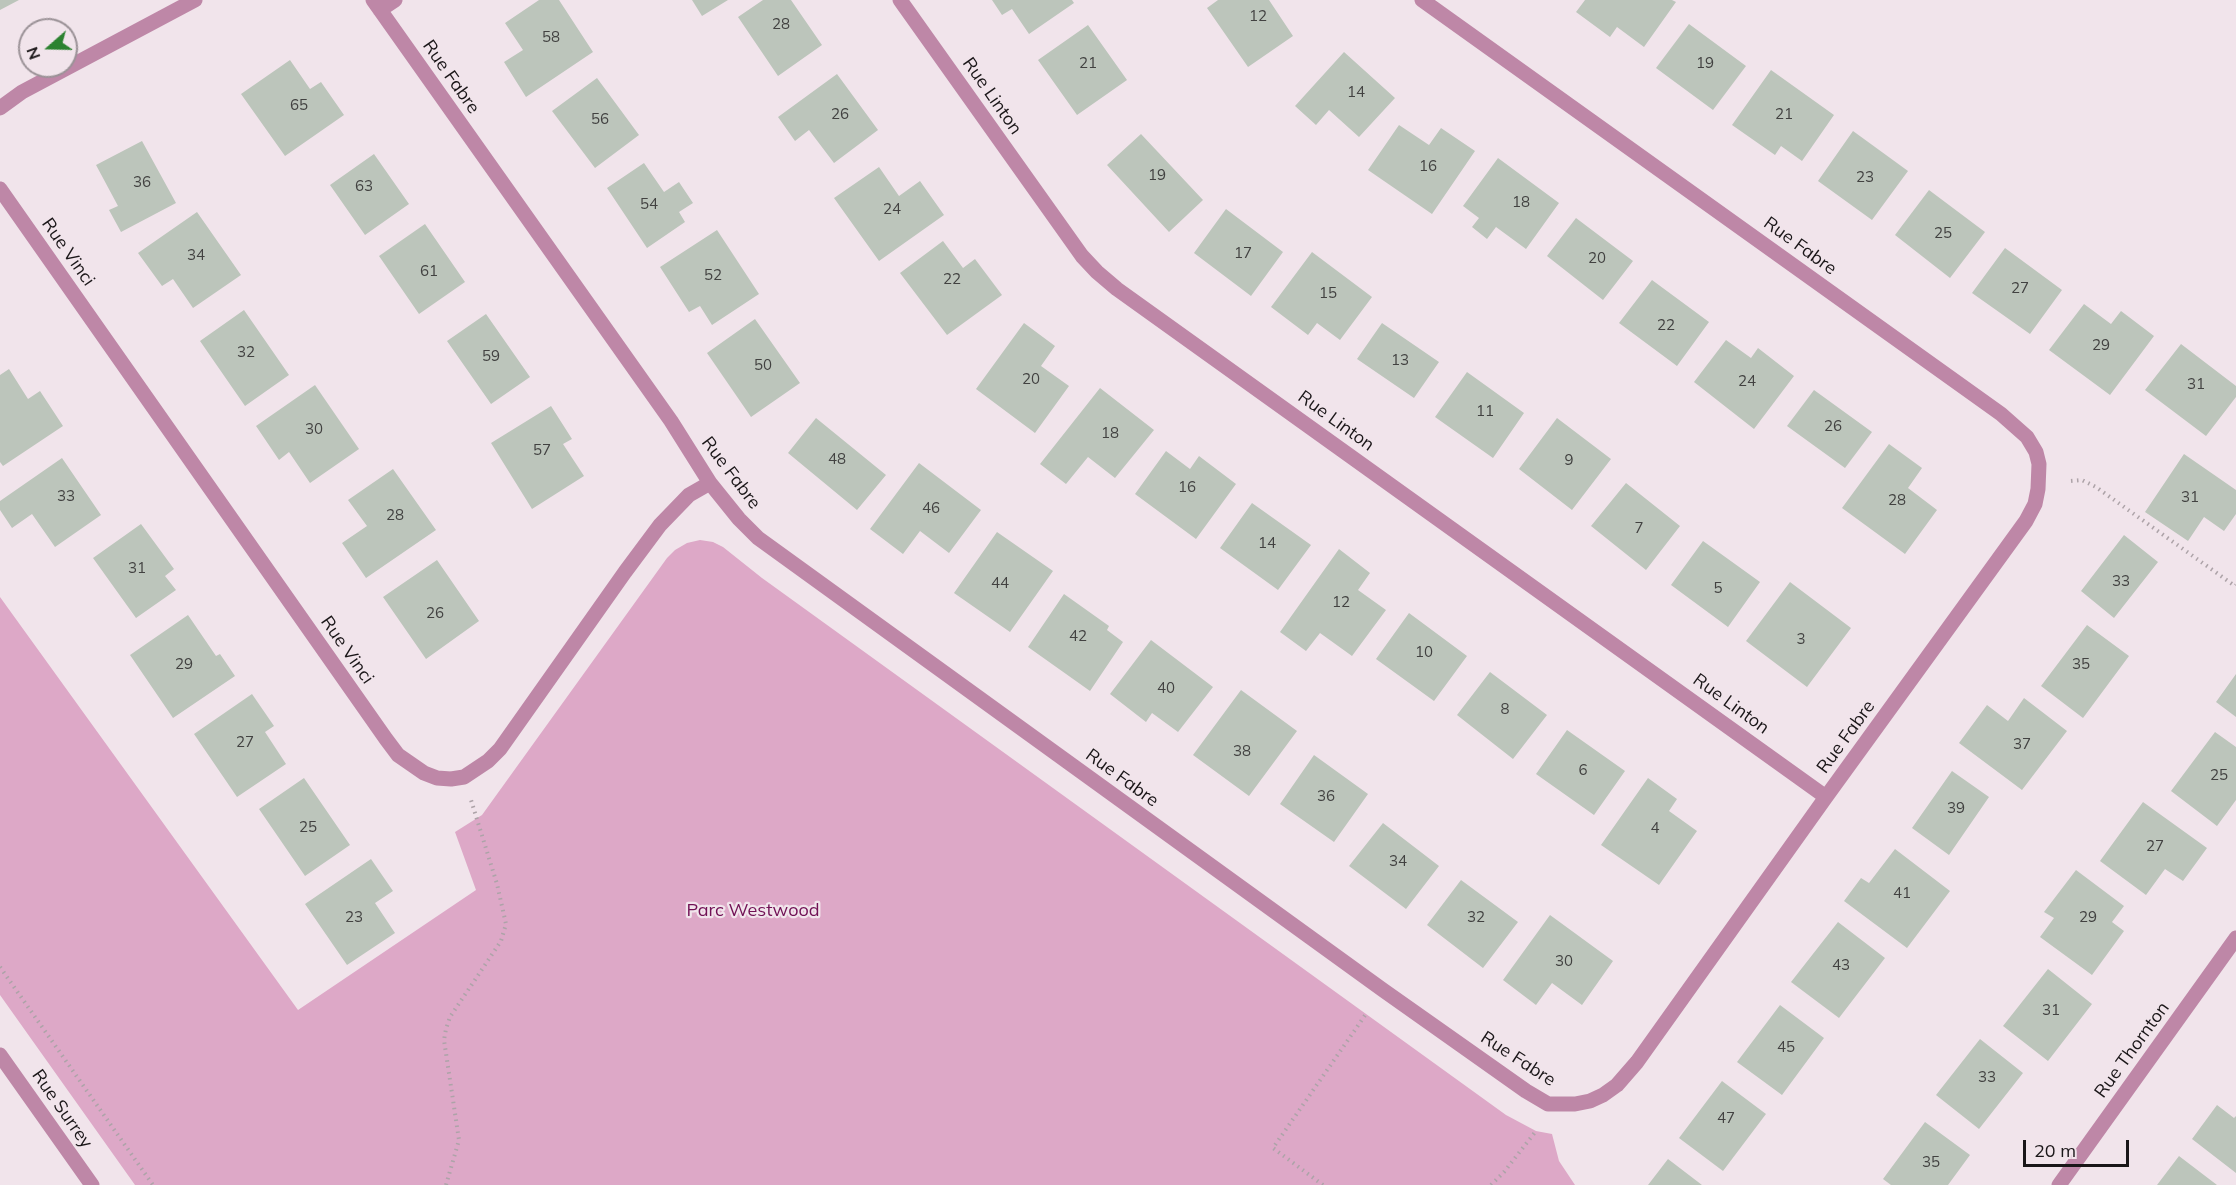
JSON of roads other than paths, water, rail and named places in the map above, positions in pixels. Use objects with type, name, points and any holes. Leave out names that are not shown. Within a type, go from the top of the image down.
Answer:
[{"type":"street","points":[[0,108],[22,92],[195,0]]},
{"type":"street","points":[[376,5],[395,0]]},
{"type":"street","name":"Rue Linton","points":[[900,0],[1082,256],[1097,272],[1826,797]]},
{"type":"street","name":"Rue Fabre","points":[[376,5],[664,411],[710,483],[739,519],[781,556],[1516,1084],[1548,1104],[1575,1104],[1590,1101],[1617,1085],[1627,1074],[2026,522],[2035,504],[2039,464],[2036,452],[2027,437],[2001,414],[1422,0]]},
{"type":"street","name":"Rue Vinci","points":[[0,189],[398,755],[424,773],[437,778],[464,777],[488,761],[500,749],[660,525],[689,495],[710,483]]},
{"type":"street","name":"Rue Thornton","points":[[2059,1185],[2236,938]]},
{"type":"street","name":"Rue Surrey","points":[[0,1055],[92,1185]]},
{"type":"park label","name":"Parc Westwood","points":[[753,911]]}]
